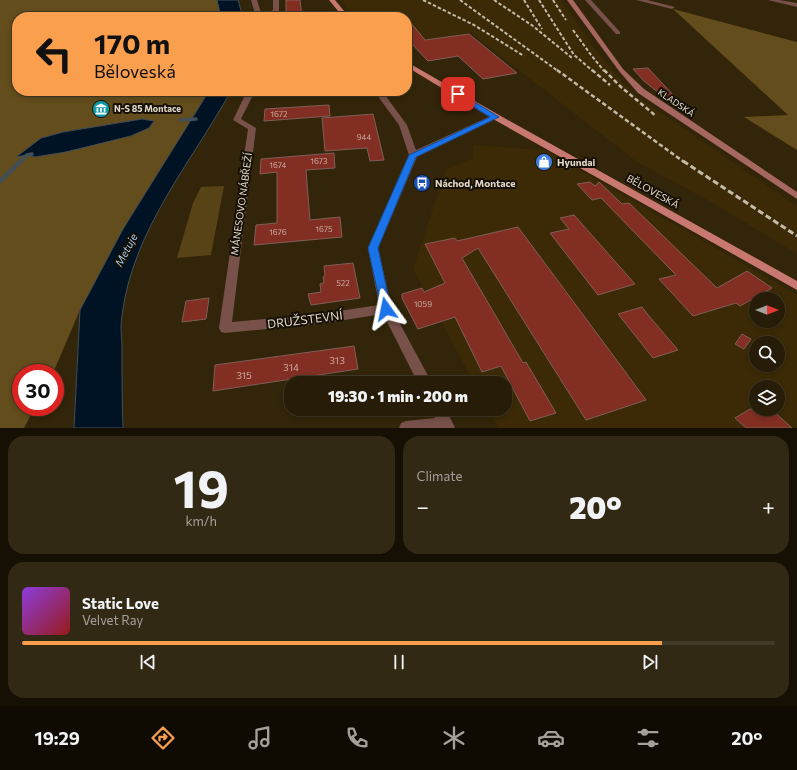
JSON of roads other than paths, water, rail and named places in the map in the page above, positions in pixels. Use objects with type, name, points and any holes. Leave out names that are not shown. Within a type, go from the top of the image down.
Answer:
[{"type":"main road","points":[[332,0],[342,12]]},
{"type":"main road","name":"KLADSKÁ","points":[[570,0],[621,70],[641,91],[797,196]]},
{"type":"main road","name":"BĚLOVESKÁ","points":[[412,67],[496,117],[797,286]]},
{"type":"street","points":[[254,0],[258,12]]},
{"type":"street","points":[[274,12],[276,11],[276,0]]},
{"type":"street","points":[[588,0],[618,33]]},
{"type":"street","points":[[639,0],[672,7]]},
{"type":"street","points":[[771,0],[797,5]]},
{"type":"street","name":"MÁNESOVO NÁBŘEŽÍ","points":[[225,328],[252,128],[237,120],[249,96]]},
{"type":"street","points":[[382,96],[403,125],[413,155],[373,248],[386,309],[421,376]]},
{"type":"street","points":[[413,155],[496,117]]},
{"type":"street","name":"DRUŽSTEVNÍ","points":[[225,328],[319,319],[386,309]]},
{"type":"street","points":[[406,428],[447,426],[442,416]]},
{"type":"water","points":[[217,0],[238,0],[242,12],[220,12]]},
{"type":"water","name":"Metuje","points":[[206,96],[228,96],[150,226],[128,285],[121,324],[123,428],[74,428],[80,310],[123,229]]},
{"type":"water","points":[[142,119],[154,121],[149,128],[131,136],[66,152],[35,157],[27,155],[16,157],[41,138],[63,132]]},
{"type":"waterway","points":[[180,120],[196,119]]},
{"type":"waterway","points":[[21,161],[27,155],[32,154]]},
{"type":"waterway","points":[[0,181],[21,161]]},
{"type":"railway","points":[[423,0],[474,25],[524,56]]},
{"type":"railway","points":[[460,0],[558,71]]},
{"type":"railway","points":[[494,0],[533,26],[572,58]]},
{"type":"railway","points":[[524,0],[542,29]]},
{"type":"railway","points":[[539,0],[574,55],[593,71]]},
{"type":"railway","points":[[553,0],[566,20]]},
{"type":"railway","points":[[573,30],[604,71]]},
{"type":"railway","points":[[557,70],[684,162]]},
{"type":"railway","points":[[592,70],[610,85]]},
{"type":"railway","points":[[604,70],[621,87],[656,116]]},
{"type":"railway","points":[[683,161],[797,236]]},
{"type":"place","name":"N-S 85 Montace","points":[[101,109]]},
{"type":"place","name":"Hyundai","points":[[544,162]]},
{"type":"place","name":"Náchod, Montace","points":[[422,183]]}]
